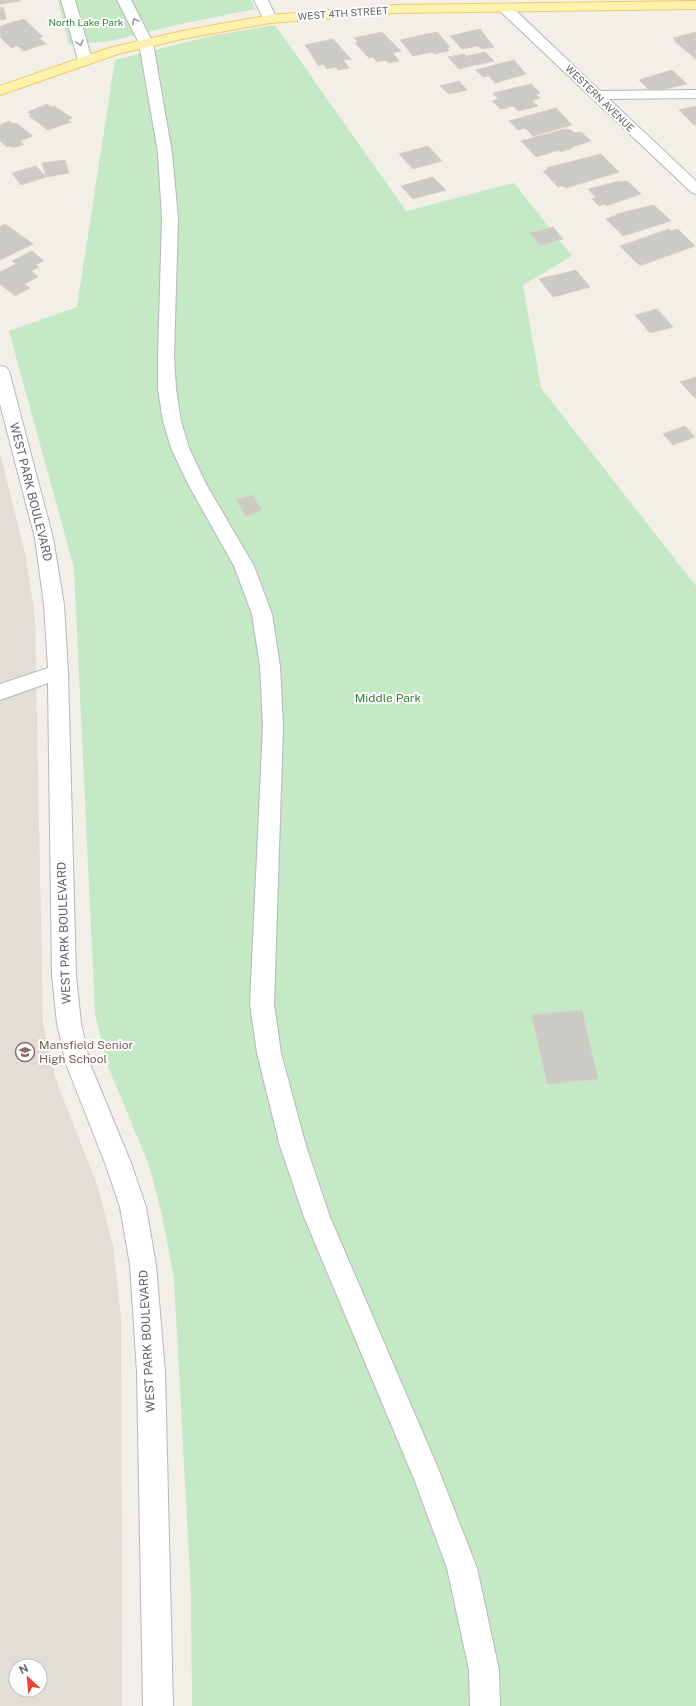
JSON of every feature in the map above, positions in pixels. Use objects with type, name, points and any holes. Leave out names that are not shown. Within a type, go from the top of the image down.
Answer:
[{"type":"main road","name":"WEST 4TH STREET","points":[[0,91],[85,60],[146,42],[270,19],[395,9],[505,8],[626,3],[696,5]]},
{"type":"street","points":[[68,0],[85,60]]},
{"type":"street","points":[[124,0],[146,42],[165,153],[170,218],[166,356],[167,389],[172,421],[180,448],[197,484],[244,566],[262,614],[270,666],[273,726],[262,1004],[269,1053],[294,1146],[318,1217],[428,1478],[462,1568],[484,1670],[485,1706]]},
{"type":"street","points":[[261,0],[270,19]]},
{"type":"street","name":"WESTERN AVENUE","points":[[505,8],[696,189]]},
{"type":"street","points":[[596,94],[696,94]]},
{"type":"street","name":"WEST PARK BOULEVARD","points":[[0,371],[44,538],[54,605],[58,672],[64,976],[69,1023],[78,1064],[133,1207],[143,1264],[151,1372],[158,1706]]},
{"type":"street","points":[[0,692],[58,672]]},
{"type":"shaded area","name":"Mansfield Senior High School","points":[[0,453],[26,558],[35,618],[43,1024],[56,1080],[98,1187],[113,1246],[121,1317],[122,1706],[0,1706]]},
{"type":"green space","name":"North Lake Park","points":[[58,0],[251,0],[255,9],[176,25],[111,41],[69,45]]},
{"type":"green space","name":"Middle Park","points":[[275,25],[406,211],[514,183],[572,256],[523,285],[541,388],[696,586],[696,1706],[192,1706],[191,1594],[174,1278],[162,1215],[149,1165],[107,1064],[95,1013],[74,568],[9,331],[77,307],[115,60],[211,36]]},
{"type":"building","points":[[0,0],[20,0],[20,1],[0,4]]},
{"type":"building","points":[[3,7],[6,19],[0,20],[0,8]]},
{"type":"building","points":[[24,19],[43,37],[39,38],[46,44],[23,51],[18,46],[11,48],[0,37],[0,26]]},
{"type":"building","points":[[480,29],[494,47],[482,49],[478,46],[462,49],[450,36]]},
{"type":"building","points":[[382,32],[401,51],[393,53],[399,61],[388,63],[386,60],[377,62],[373,57],[369,58],[355,43],[358,42],[354,38]]},
{"type":"building","points":[[437,32],[450,47],[447,48],[449,51],[434,54],[432,52],[413,56],[400,40]]},
{"type":"building","points":[[695,32],[696,59],[674,41],[676,41],[673,38]]},
{"type":"building","points":[[333,39],[351,59],[343,60],[349,68],[338,70],[336,67],[327,69],[323,64],[319,66],[305,45]]},
{"type":"building","points":[[485,52],[494,61],[476,65],[467,56]]},
{"type":"building","points":[[464,54],[475,65],[459,69],[448,57]]},
{"type":"building","points":[[514,60],[526,74],[495,83],[489,76],[483,77],[476,70]]},
{"type":"building","points":[[672,70],[687,84],[651,92],[639,80]]},
{"type":"building","points":[[459,81],[467,90],[449,94],[440,86]]},
{"type":"building","points":[[531,84],[540,93],[536,94],[540,98],[532,101],[538,106],[518,111],[513,106],[501,109],[492,101],[498,99],[493,93]]},
{"type":"building","points":[[47,104],[52,107],[54,106],[72,118],[68,120],[71,122],[48,130],[29,116],[32,115],[28,112]]},
{"type":"building","points":[[696,106],[696,125],[694,125],[679,110]]},
{"type":"building","points":[[556,108],[572,125],[533,136],[525,128],[518,130],[509,121]]},
{"type":"building","points":[[9,121],[13,124],[16,123],[33,136],[20,141],[24,144],[13,148],[10,146],[7,147],[0,141],[0,125]]},
{"type":"building","points":[[565,129],[571,130],[574,133],[581,132],[591,141],[560,152],[559,150],[536,157],[521,141]]},
{"type":"building","points":[[428,146],[442,161],[413,169],[399,154]]},
{"type":"building","points":[[601,154],[619,172],[566,188],[563,186],[558,187],[543,171],[548,170],[546,168]]},
{"type":"building","points":[[65,160],[69,173],[46,177],[42,163]]},
{"type":"building","points":[[36,166],[46,177],[21,185],[12,173]]},
{"type":"building","points":[[433,177],[446,190],[413,199],[401,186]]},
{"type":"building","points":[[619,181],[627,181],[641,194],[606,206],[604,204],[599,206],[592,199],[596,198],[588,189]]},
{"type":"building","points":[[654,205],[671,221],[623,236],[606,219],[617,215],[616,214]]},
{"type":"building","points":[[5,224],[33,244],[0,260],[0,227]]},
{"type":"building","points":[[553,227],[563,239],[540,245],[530,233]]},
{"type":"building","points":[[669,229],[671,231],[678,229],[695,246],[642,265],[638,264],[620,246]]},
{"type":"building","points":[[32,251],[44,261],[35,265],[39,267],[31,271],[38,277],[24,284],[30,288],[15,296],[0,284],[0,272],[16,264],[12,261]]},
{"type":"building","points":[[576,270],[590,287],[553,297],[539,279]]},
{"type":"building","points":[[657,309],[673,327],[650,333],[635,315]]},
{"type":"building","points":[[696,377],[696,399],[680,382]]},
{"type":"building","points":[[685,426],[695,437],[673,445],[663,434]]},
{"type":"building","points":[[252,495],[262,510],[246,516],[236,500]]},
{"type":"building","points":[[582,1010],[598,1079],[547,1084],[532,1015]]},
{"type":"place","name":"Mansfield Senior High School","points":[[25,1052]]}]
